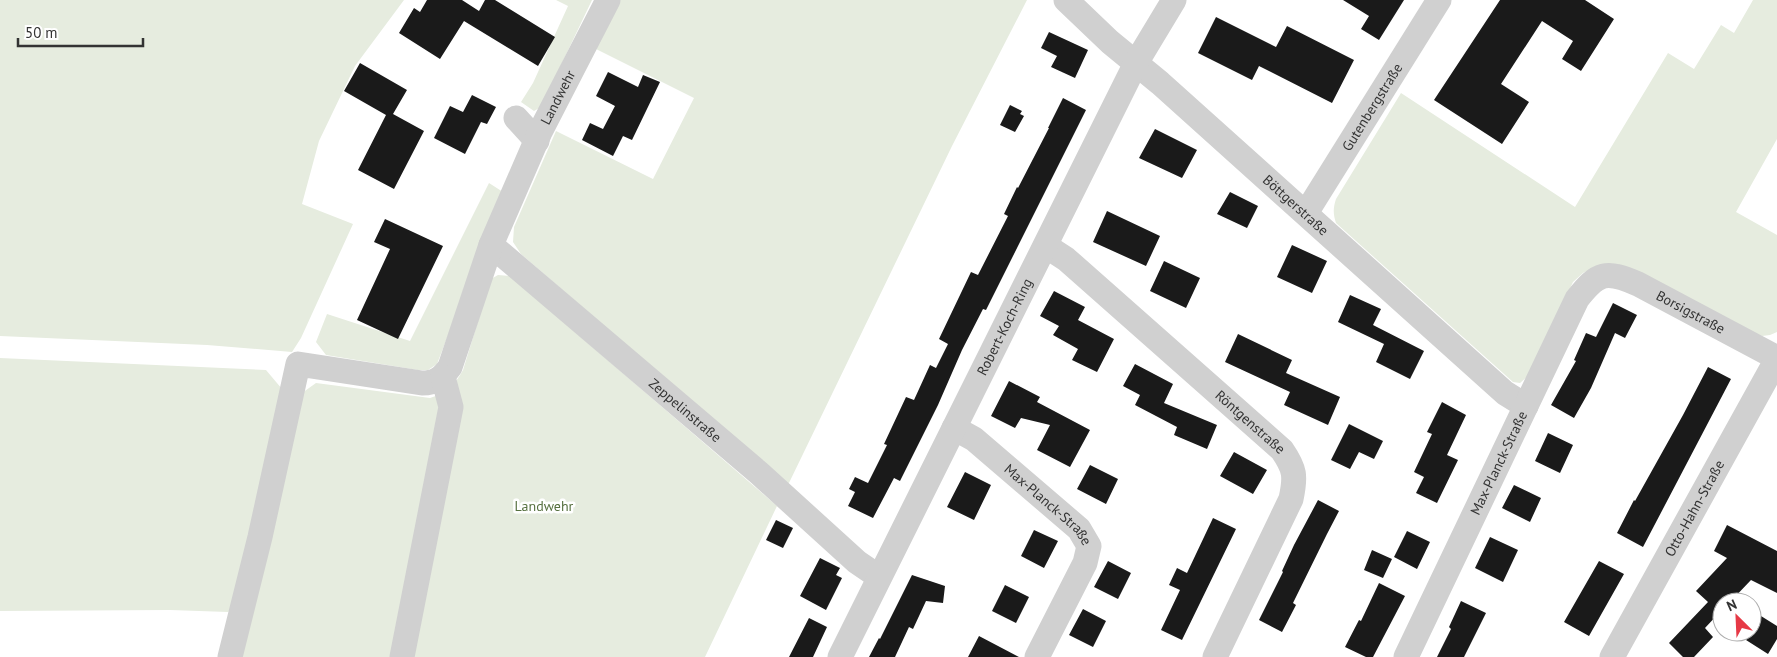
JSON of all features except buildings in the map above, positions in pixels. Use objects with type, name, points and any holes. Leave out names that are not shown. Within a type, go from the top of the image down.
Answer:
[{"type":"street","name":"Landwehr","points":[[443,377],[450,367],[491,245],[537,141],[608,0]]},
{"type":"street","name":"Böttgerstraße","points":[[1066,0],[1110,42],[1306,213],[1505,393],[1526,406]]},
{"type":"street","name":"Robert-Koch-Ring","points":[[840,657],[1136,63],[1174,0]]},
{"type":"street","name":"Gutenbergstraße","points":[[1306,213],[1438,0]]},
{"type":"street","points":[[516,118],[537,141]]},
{"type":"street","name":"Zeppelinstraße","points":[[491,245],[759,473],[857,562],[879,577]]},
{"type":"street","name":"Röntgenstraße","points":[[1046,246],[1066,259],[1282,450],[1291,464],[1295,482],[1291,498],[1214,657]]},
{"type":"street","name":"Max-Planck-Straße","points":[[1406,657],[1577,299],[1590,282],[1602,276]]},
{"type":"street","name":"Borsigstraße","points":[[1602,276],[1619,276],[1638,284],[1777,358]]},
{"type":"street","name":"Otto-Hahn-Straße","points":[[1612,657],[1777,358]]},
{"type":"street","points":[[230,657],[260,537],[298,364],[422,383],[433,383],[443,377],[451,407],[402,657]]},
{"type":"street","name":"Max-Planck-Straße","points":[[954,428],[974,439],[1079,529],[1090,546],[1085,563],[1037,657]]},
{"type":"green space","points":[[0,0],[404,0],[355,66],[319,141],[302,204],[353,224],[301,338],[292,352],[207,345],[0,336]]},
{"type":"green space","points":[[556,0],[592,0],[541,107],[534,111],[521,102],[533,83],[568,6]]},
{"type":"green space","points":[[620,0],[1027,0],[952,146],[788,485],[521,254],[513,242],[514,227],[556,131],[653,179],[694,98],[596,49]]},
{"type":"green space","points":[[1753,0],[1777,0],[1777,139],[1736,212],[1777,235],[1777,332],[1762,336],[1597,266],[1583,273],[1573,282],[1529,375],[1520,383],[1513,382],[1336,223],[1334,205],[1336,199],[1401,93],[1575,207],[1668,53],[1694,69],[1721,25],[1734,33]]},
{"type":"green space","points":[[489,183],[503,192],[437,364],[428,370],[418,370],[326,355],[316,342],[327,314],[410,341]]},
{"type":"green space","name":"Landwehr","points":[[498,275],[510,276],[777,506],[705,657],[218,657],[302,393],[316,383],[430,398],[441,394],[457,380],[463,370],[491,279]]},
{"type":"green space","points":[[0,358],[266,370],[282,389],[235,607],[228,612],[170,610],[0,611]]}]
